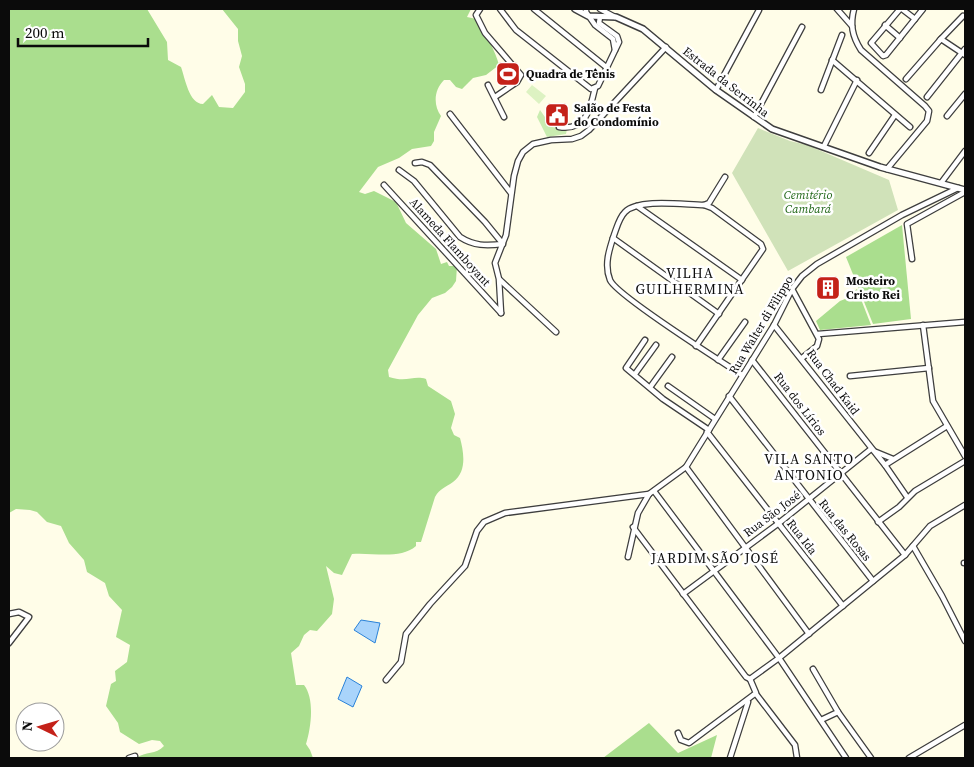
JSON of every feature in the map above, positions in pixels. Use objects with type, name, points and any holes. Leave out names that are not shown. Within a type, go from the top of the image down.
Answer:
[{"type":"street","points":[[480,9],[476,16],[484,33],[521,75],[517,82],[495,97]]},
{"type":"street","points":[[500,9],[516,30],[588,88],[595,88]]},
{"type":"street","points":[[534,9],[606,67]]},
{"type":"street","name":"Estrada da Serrinha","points":[[575,9],[588,16],[616,17],[643,30],[716,90],[772,129],[887,169],[965,191]]},
{"type":"street","points":[[586,9],[588,16],[595,25],[613,39],[615,51]]},
{"type":"street","points":[[600,9],[616,17]]},
{"type":"street","points":[[837,9],[852,26]]},
{"type":"street","points":[[854,9],[852,26],[854,39],[861,50],[929,111],[928,121],[887,169]]},
{"type":"street","points":[[915,19],[901,9],[871,43],[881,55],[886,55],[924,9]]},
{"type":"street","points":[[716,90],[759,10]]},
{"type":"street","points":[[906,79],[963,16]]},
{"type":"street","points":[[559,127],[570,128],[581,122],[590,108],[595,88],[598,86],[620,42],[617,36],[599,23],[600,17]]},
{"type":"street","points":[[885,26],[900,38]]},
{"type":"street","points":[[754,117],[802,27]]},
{"type":"street","points":[[821,90],[842,34]]},
{"type":"street","points":[[927,97],[964,52],[946,41],[940,40]]},
{"type":"street","points":[[556,332],[499,279],[495,263],[509,219],[514,176],[523,152],[533,144],[572,139],[589,130],[666,47]]},
{"type":"street","points":[[832,60],[910,127]]},
{"type":"street","points":[[824,146],[857,80]]},
{"type":"street","points":[[488,84],[504,116]]},
{"type":"street","points":[[947,116],[965,94]]},
{"type":"street","points":[[450,114],[511,193]]},
{"type":"street","points":[[869,152],[895,115]]},
{"type":"street","points":[[941,183],[965,151]]},
{"type":"street","points":[[415,163],[422,162],[430,165],[485,222],[502,244]]},
{"type":"street","points":[[399,170],[414,181],[460,237],[480,246],[502,244]]},
{"type":"street","points":[[704,205],[709,203],[725,177]]},
{"type":"street","name":"Alameda Flamboyant","points":[[384,185],[501,312],[499,279]]},
{"type":"street","name":"Rua Walter di Filippo","points":[[649,494],[686,467],[774,325],[792,289],[802,276],[817,264],[902,215],[958,188]]},
{"type":"street","points":[[912,259],[907,224],[965,191]]},
{"type":"street","points":[[696,346],[762,252],[763,246],[712,208],[704,205],[637,206],[627,210],[621,217],[608,256],[607,268],[614,286],[696,346],[742,376]]},
{"type":"street","points":[[637,206],[742,280]]},
{"type":"street","points":[[613,238],[718,314]]},
{"type":"street","points":[[792,289],[818,334],[817,346],[802,358]]},
{"type":"street","points":[[718,360],[745,322]]},
{"type":"street","points":[[818,334],[965,322]]},
{"type":"street","name":"Rua Chad Kaid","points":[[774,325],[885,465],[907,497]]},
{"type":"street","points":[[923,325],[933,401],[965,456]]},
{"type":"street","points":[[645,340],[626,365],[627,369],[635,374],[656,345]]},
{"type":"street","points":[[651,386],[672,357]]},
{"type":"street","name":"Rua dos Lírios","points":[[752,360],[905,555]]},
{"type":"street","points":[[850,376],[929,368]]},
{"type":"street","name":"Rua Ida","points":[[635,374],[663,398],[708,431],[843,606]]},
{"type":"street","points":[[668,386],[715,419]]},
{"type":"street","name":"Rua das Rosas","points":[[729,396],[873,581]]},
{"type":"street","points":[[885,465],[947,426]]},
{"type":"street","points":[[873,451],[893,459]]},
{"type":"street","name":"Rua São José","points":[[683,594],[873,451]]},
{"type":"street","points":[[878,522],[899,507],[907,497],[965,461]]},
{"type":"street","points":[[686,467],[809,634]]},
{"type":"street","points":[[654,491],[780,658],[846,758]]},
{"type":"street","points":[[628,557],[633,527],[638,513],[649,494]]},
{"type":"street","points":[[386,680],[401,662],[406,634],[430,604],[465,566],[477,531],[484,522],[505,513],[649,494]]},
{"type":"street","points":[[750,679],[780,658],[905,555],[930,526],[965,505]]},
{"type":"street","points":[[633,527],[746,678],[750,679],[756,694],[795,745],[797,758]]},
{"type":"street","points":[[913,546],[965,641]]},
{"type":"street","points":[[9,614],[19,612],[29,617],[9,643]]},
{"type":"street","points":[[813,670],[838,712],[871,758]]},
{"type":"street","points":[[678,733],[681,740],[689,743],[756,694]]},
{"type":"street","points":[[730,758],[748,701]]},
{"type":"street","points":[[821,720],[838,712]]},
{"type":"street","points":[[910,758],[965,725]]},
{"type":"street","points":[[129,758],[135,756]]},
{"type":"green space","points":[[9,9],[147,9],[167,42],[168,60],[181,67],[188,90],[194,100],[203,104],[212,95],[219,107],[233,108],[245,92],[245,84],[239,67],[242,56],[238,41],[238,29],[222,9],[471,9],[467,17],[481,20],[499,65],[486,75],[473,78],[462,89],[456,87],[450,80],[444,80],[438,88],[436,98],[438,112],[441,116],[434,132],[434,141],[431,146],[412,149],[399,158],[378,167],[359,192],[365,194],[374,191],[396,202],[406,223],[436,249],[441,264],[447,262],[449,266],[457,266],[456,281],[445,293],[432,298],[418,315],[388,370],[389,377],[395,379],[426,379],[428,386],[451,401],[455,414],[451,428],[454,435],[460,438],[463,450],[461,473],[435,497],[421,542],[416,542],[416,546],[402,553],[394,554],[352,554],[342,575],[334,573],[326,566],[334,599],[332,614],[317,631],[310,630],[304,635],[299,646],[291,653],[296,685],[304,685],[310,698],[310,722],[306,744],[313,758],[137,758],[143,754],[158,751],[164,746],[160,741],[152,740],[139,744],[120,732],[118,723],[106,706],[111,684],[116,681],[115,671],[127,662],[130,645],[116,637],[122,610],[109,596],[105,583],[87,572],[84,560],[69,543],[61,526],[47,522],[37,512],[30,510],[16,509],[9,513]]},
{"type":"green space","name":"Quadra de Tênis","points":[[507,65],[518,77],[510,85],[499,71]]},
{"type":"green space","points":[[532,85],[546,96],[539,104],[526,92]]},
{"type":"green space","points":[[540,110],[552,127],[567,129],[566,134],[547,137],[537,117]]},
{"type":"green space","name":"Cemitério Cambará","points":[[758,128],[790,141],[807,145],[889,180],[898,210],[788,271],[732,173]]},
{"type":"green space","points":[[902,225],[911,319],[873,324],[846,257]]},
{"type":"green space","points":[[857,289],[871,325],[820,330],[816,321],[840,301],[850,297],[850,294]]},
{"type":"green space","points":[[649,723],[678,753],[717,735],[711,758],[603,758]]},
{"type":"water","points":[[361,620],[380,623],[375,643],[354,630]]},
{"type":"water","points":[[347,677],[362,686],[353,707],[338,699]]},
{"type":"place","name":"Quadra de Tênis","points":[[508,74]]},
{"type":"place","name":"Salão de Festa do Condomínio","points":[[557,115]]},
{"type":"place","name":"Mosteiro Cristo Rei","points":[[828,288]]},
{"type":"district","name":"VILHA GUILHERMINA","points":[[690,282]]},
{"type":"district","name":"VILA SANTO ANTONIO","points":[[809,468]]},
{"type":"district","name":"JARDIM SÃO JOSÉ","points":[[715,558]]}]
